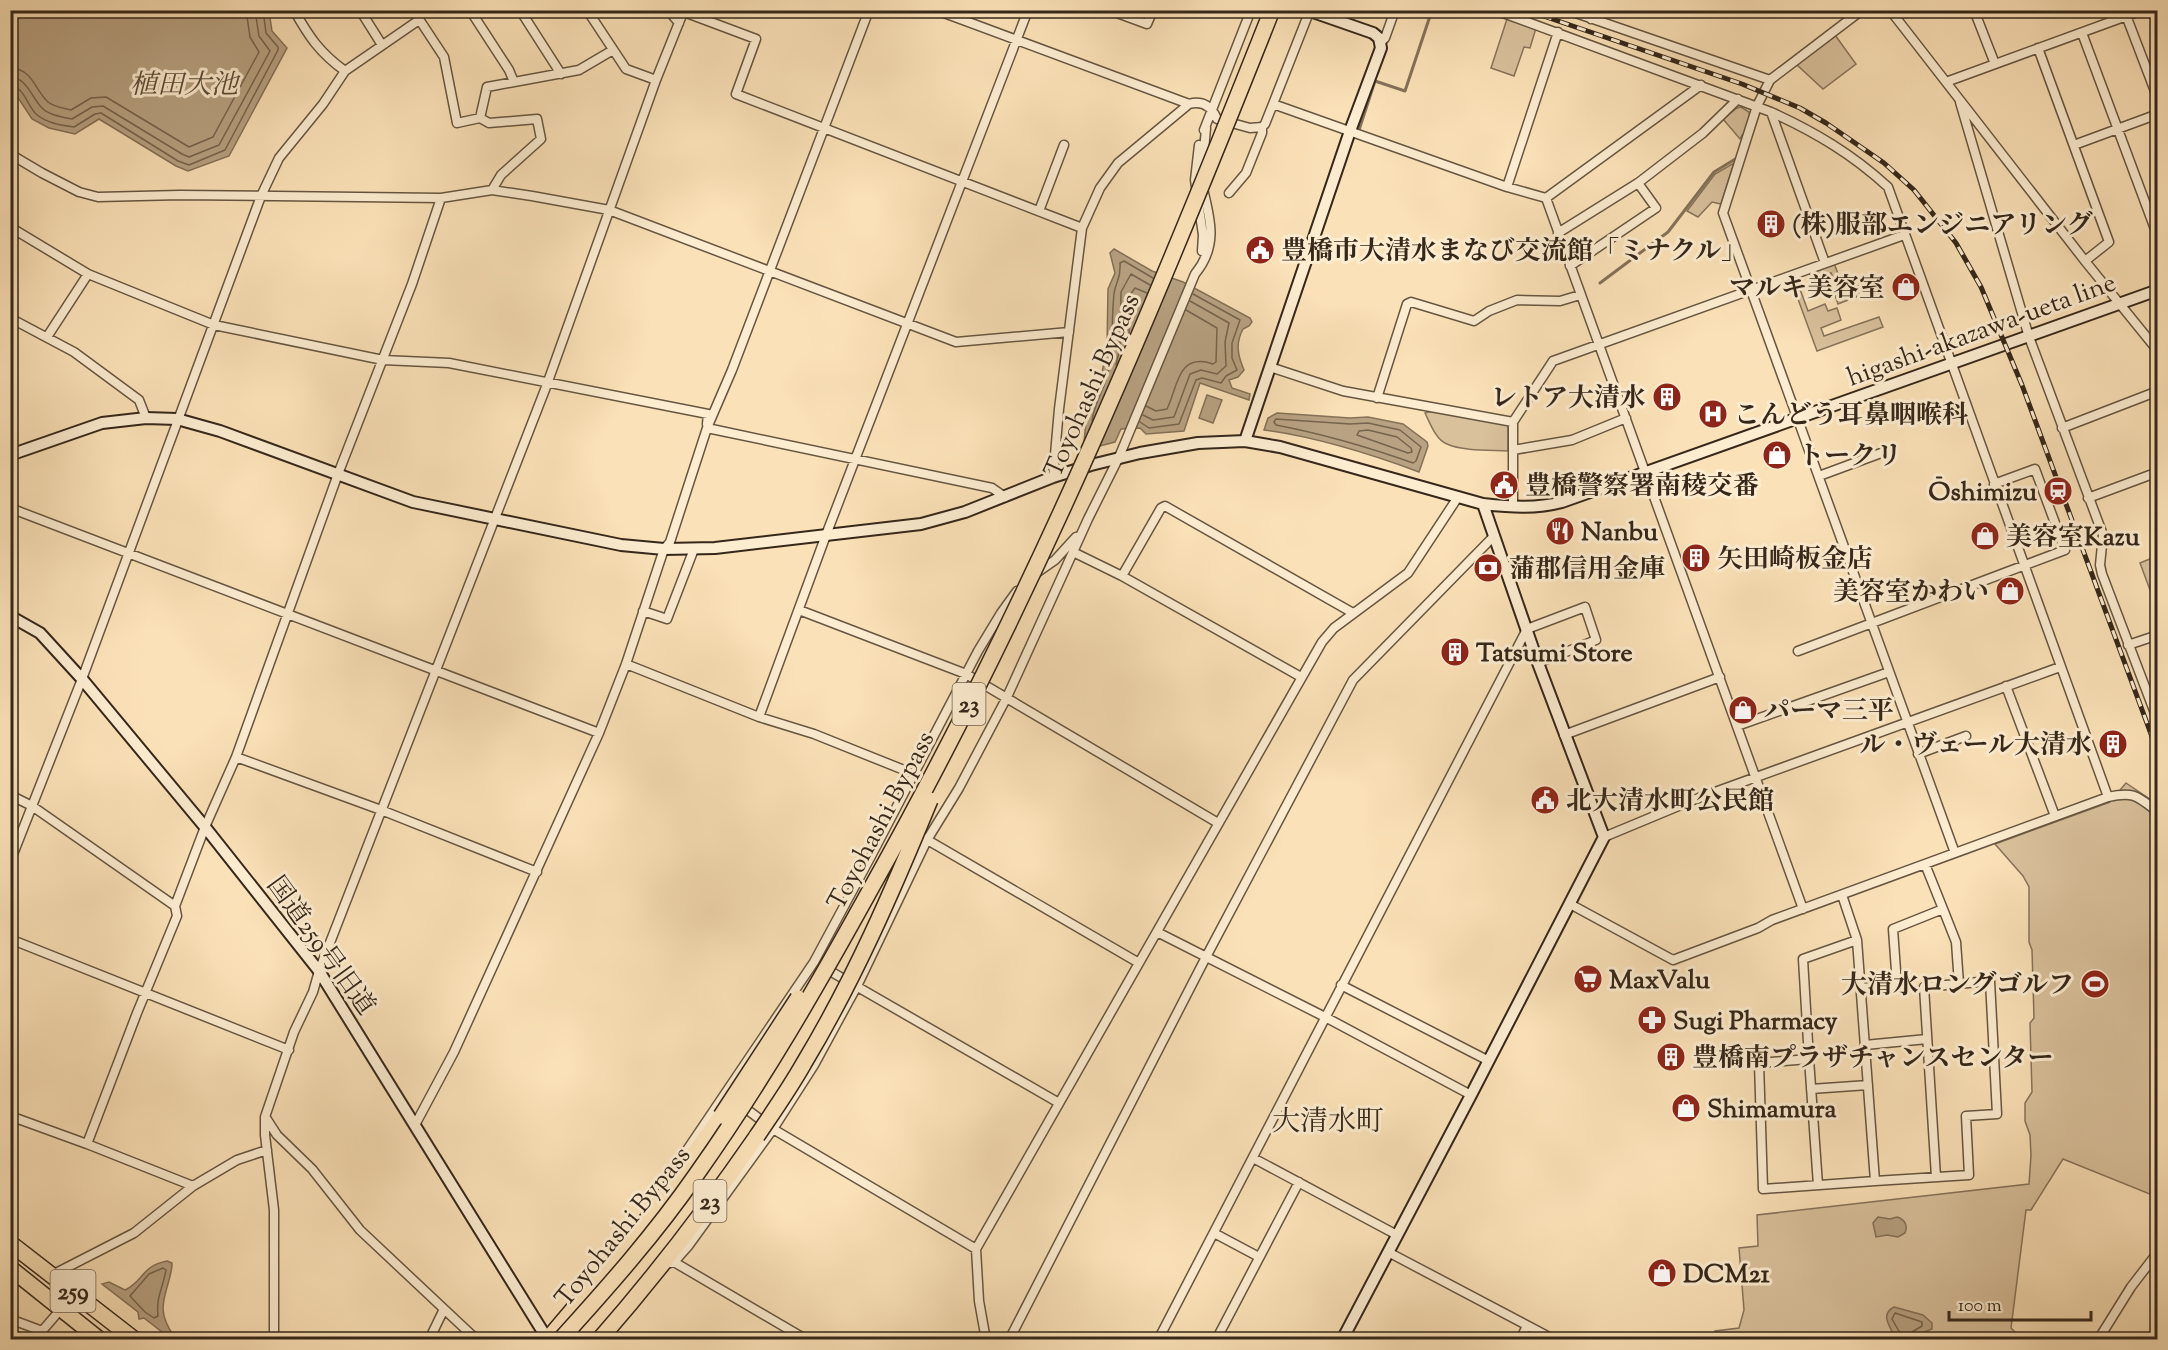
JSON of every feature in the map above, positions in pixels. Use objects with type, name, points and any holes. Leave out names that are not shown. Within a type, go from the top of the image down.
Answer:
[{"type":"highway","name":"Toyohashi Bypass","points":[[560,1340],[626,1267],[694,1178],[756,1087],[929,785],[1095,439],[1150,313],[1272,10]]},
{"type":"highway","name":"23","points":[[599,1340],[668,1264],[690,1226],[720,1189],[804,1064],[852,975],[892,893],[963,717]]},
{"type":"highway","name":"23","points":[[547,1339],[635,1236],[721,1116],[817,969],[837,949]]},
{"type":"highway","name":"259","points":[[10,1243],[135,1340]]},
{"type":"highway","name":"259","points":[[10,1268],[100,1340]]},
{"type":"street","points":[[294,10],[317,47],[345,71]]},
{"type":"street","points":[[360,10],[382,45]]},
{"type":"street","points":[[413,10],[444,57],[457,123],[480,118],[489,123],[537,119],[541,139],[501,175],[492,190]]},
{"type":"street","points":[[470,10],[509,70],[514,82]]},
{"type":"street","points":[[520,10],[561,74]]},
{"type":"street","points":[[587,10],[626,69],[656,80]]},
{"type":"street","points":[[668,10],[679,23]]},
{"type":"street","points":[[415,1125],[454,1052],[599,733],[626,664],[664,549],[670,542],[707,428],[732,370],[869,10]]},
{"type":"street","points":[[936,10],[1189,104],[1201,103],[1212,108],[1217,119],[1250,128],[1262,127]]},
{"type":"street","points":[[759,717],[826,535],[1028,10]]},
{"type":"street","points":[[1109,10],[1147,24],[1153,10]]},
{"type":"street","points":[[807,1340],[668,1264],[722,1201],[773,1129],[814,1065],[857,986],[927,840],[959,788],[1007,697],[1088,519],[1119,457],[1195,274],[1207,251],[1212,221],[1202,183],[1206,128],[1251,10]]},
{"type":"street","points":[[1245,441],[1350,131],[1381,42],[1385,38],[1395,10]]},
{"type":"street","points":[[1495,10],[1771,112],[1815,132],[1888,187],[2108,797]]},
{"type":"street","points":[[1567,10],[1770,80]]},
{"type":"street","points":[[1591,19],[1602,10]]},
{"type":"street","points":[[1862,10],[1770,80],[1757,106],[1723,213],[1955,853]]},
{"type":"street","points":[[1890,10],[2157,351]]},
{"type":"street","points":[[1974,10],[1995,64]]},
{"type":"street","points":[[1946,82],[2082,33],[2125,13],[2143,10]]},
{"type":"street","points":[[274,1340],[274,1210],[265,1117],[294,1032],[313,992],[319,971],[547,383],[656,80],[684,11],[756,39],[736,94],[1082,228]]},
{"type":"street","points":[[1229,194],[1246,173],[1309,11],[1373,33],[1381,42]]},
{"type":"street","points":[[2125,13],[2157,99]]},
{"type":"street","points":[[10,862],[82,679],[261,196],[279,158],[323,104],[345,71],[419,20]]},
{"type":"street","points":[[1507,187],[1558,32]]},
{"type":"street","points":[[2082,33],[2157,237]]},
{"type":"street","points":[[2038,48],[2109,242],[2085,261]]},
{"type":"street","points":[[480,118],[487,87],[579,70],[613,50]]},
{"type":"street","points":[[1546,198],[1701,85]]},
{"type":"street","points":[[1558,233],[1638,183],[1703,133],[1738,99]]},
{"type":"street","points":[[1960,102],[2029,338],[2103,535],[2100,565],[2102,574],[2157,721]]},
{"type":"street","points":[[1053,477],[1059,409],[1082,228],[1100,188],[1118,163],[1189,104]]},
{"type":"street","points":[[1273,104],[1507,187],[1546,198]]},
{"type":"street","points":[[1771,112],[1825,263]]},
{"type":"street","points":[[2074,145],[2157,114]]},
{"type":"street","points":[[1039,211],[1064,145]]},
{"type":"street","points":[[10,154],[79,192],[98,197],[441,198],[492,190],[609,210],[956,342],[1069,332]]},
{"type":"street","points":[[1570,266],[1656,208],[1638,183]]},
{"type":"street","points":[[87,1144],[145,992],[177,916],[175,906],[204,827],[236,757],[338,474],[412,284],[441,198]]},
{"type":"street","points":[[1546,198],[1803,909]]},
{"type":"street","points":[[10,227],[88,274],[214,325],[383,360],[449,363],[708,414],[707,428]]},
{"type":"street","points":[[1513,507],[1513,422],[1553,361],[1904,235]]},
{"type":"street","points":[[47,337],[88,274]]},
{"type":"street","name":"higashi-akazawa-ueta line","points":[[10,454],[102,423],[146,418],[177,419],[220,431],[413,502],[621,546],[664,549],[715,548],[921,524],[965,512],[1053,477],[1119,457],[1198,443],[1245,441],[1280,447],[1483,504],[1537,507],[1563,502],[1646,473],[2029,338],[2157,290]]},
{"type":"street","points":[[1377,398],[1407,304],[1411,302],[1474,321],[1488,311],[1525,298],[1560,301],[1580,295]]},
{"type":"street","points":[[10,318],[74,352],[139,400],[146,418]]},
{"type":"street","points":[[1270,367],[1343,392],[1513,422]]},
{"type":"street","points":[[2062,428],[2157,391]]},
{"type":"street","points":[[1513,450],[1572,440],[1626,418]]},
{"type":"street","points":[[707,428],[992,488],[1005,497]]},
{"type":"street","points":[[1819,476],[1893,449]]},
{"type":"street","points":[[1798,651],[2065,550],[2035,469],[1994,484]]},
{"type":"street","points":[[2088,498],[2157,472]]},
{"type":"street","points":[[986,1340],[979,1301],[976,1249],[1322,642],[1334,628],[1408,573],[1458,497]]},
{"type":"street","points":[[1483,504],[1564,735],[1604,837]]},
{"type":"street","points":[[1122,576],[1161,508],[1165,506],[1353,613]]},
{"type":"street","points":[[10,508],[599,733]]},
{"type":"street","points":[[635,1236],[653,1199],[814,962],[990,630],[1022,584],[1055,560],[1078,535],[1088,519]]},
{"type":"street","points":[[1009,1340],[1206,957],[1353,680],[1494,536]]},
{"type":"street","points":[[643,611],[667,619],[694,549]]},
{"type":"street","points":[[1073,552],[1122,576],[1301,677]]},
{"type":"street","points":[[1158,1340],[1527,629],[1585,607],[1596,640],[1538,663]]},
{"type":"street","points":[[799,610],[966,674],[1218,823]]},
{"type":"street","name":"国道259号旧道","points":[[10,616],[40,633],[82,679],[319,971],[547,1339]]},
{"type":"street","points":[[2128,645],[2157,634]]},
{"type":"street","points":[[626,664],[759,717],[814,734],[914,774]]},
{"type":"street","points":[[1342,1340],[1604,837],[1664,811],[1755,777],[2060,667]]},
{"type":"street","points":[[1737,726],[1888,672]]},
{"type":"street","points":[[1564,735],[1719,677]]},
{"type":"street","points":[[2006,686],[2055,816]]},
{"type":"street","points":[[1918,754],[1966,736]]},
{"type":"street","points":[[236,757],[381,810],[537,872]]},
{"type":"street","points":[[1570,904],[1673,960],[1758,928],[1772,920],[2108,797],[2125,793],[2134,794],[2157,812]]},
{"type":"street","points":[[10,795],[32,806],[175,906]]},
{"type":"street","points":[[891,817],[1139,963]]},
{"type":"street","points":[[1925,864],[1956,942],[1959,984]]},
{"type":"street","points":[[1842,895],[1857,940],[1875,1181]]},
{"type":"street","points":[[1861,988],[1897,985],[1893,929],[1943,909]]},
{"type":"street","points":[[1157,932],[1325,1017],[1471,1095]]},
{"type":"street","points":[[10,939],[289,1050]]},
{"type":"street","points":[[1818,1185],[1803,959],[1857,940]]},
{"type":"street","points":[[814,962],[1059,1103]]},
{"type":"street","points":[[1809,1059],[1759,1063],[1763,1189],[1969,1175],[1966,1116],[1997,1114],[1990,981],[1923,987],[1936,1177]]},
{"type":"street","points":[[1341,985],[1489,1061]]},
{"type":"street","points":[[1865,1045],[1927,1039]]},
{"type":"street","points":[[1811,1089],[1868,1084]]},
{"type":"street","points":[[726,1094],[773,1129],[976,1249]]},
{"type":"street","points":[[10,1116],[193,1186]]},
{"type":"street","points":[[265,1117],[277,1135],[312,1169],[360,1230],[477,1340]]},
{"type":"street","points":[[52,1275],[134,1233],[193,1186],[237,1160],[267,1150]]},
{"type":"street","points":[[1253,1158],[1397,1235]]},
{"type":"street","points":[[1216,1340],[1299,1182]]},
{"type":"street","points":[[1214,1233],[1259,1257]]},
{"type":"street","points":[[1388,1252],[1555,1340]]},
{"type":"street","points":[[2098,1340],[2131,1287],[2157,1252]]},
{"type":"street","points":[[10,1319],[42,1335],[61,1309]]},
{"type":"street","points":[[429,1340],[444,1309]]},
{"type":"street","points":[[1520,1340],[1527,1326]]},
{"type":"shaded area","points":[[1507,19],[1536,28],[1530,48],[1524,47],[1514,76],[1491,68]]},
{"type":"shaded area","points":[[1835,35],[1856,64],[1823,89],[1796,64]]},
{"type":"shaded area","points":[[1741,107],[1749,112],[1750,117],[1745,133],[1740,139],[1723,119]]},
{"type":"shaded area","points":[[1734,163],[1721,204],[1712,202],[1698,217],[1687,211],[1715,174]]},
{"type":"shaded area","points":[[1834,263],[1844,290],[1839,292],[1831,273],[1821,276],[1827,292],[1818,296],[1809,272]]},
{"type":"shaded area","points":[[1863,284],[1866,293],[1838,304],[1835,295]]},
{"type":"shaded area","points":[[1800,289],[1808,311],[1825,304],[1828,311],[1837,308],[1841,320],[1821,328],[1824,336],[1879,317],[1883,327],[1817,351],[1795,291]]},
{"type":"shaded area","points":[[1436,410],[1508,425],[1508,451],[1468,449],[1443,442],[1434,431],[1425,413]]},
{"type":"shaded area","points":[[2158,556],[2157,609],[2140,563]]},
{"type":"shaded area","points":[[2126,783],[2157,804],[2157,1197],[2063,1159],[2031,1210],[2026,1210],[2011,1328],[2022,1339],[1716,1340],[1715,1331],[1739,1328],[1744,1310],[1739,1248],[1758,1246],[1757,1215],[2029,1184],[2031,1155],[2030,1135],[2025,1121],[2025,1103],[2032,1092],[2030,1023],[2034,1018],[2032,950],[2029,942],[2029,887],[2023,876],[1995,844],[2110,802]]},
{"type":"water","name":"植田大池","points":[[10,11],[269,11],[272,31],[287,48],[229,156],[188,171],[99,119],[75,134],[49,128],[32,119],[11,87]]},
{"type":"water","points":[[1114,249],[1152,271],[1183,282],[1250,318],[1252,322],[1243,329],[1238,345],[1244,370],[1238,377],[1229,380],[1232,388],[1250,394],[1249,400],[1200,383],[1184,431],[1146,434],[1140,428],[1121,429],[1115,442],[1092,448],[1086,446],[1084,442],[1087,411],[1102,373],[1107,346],[1108,289],[1115,273],[1110,253]]},
{"type":"water","points":[[1207,395],[1222,400],[1213,423],[1199,418]]},
{"type":"water","points":[[1277,413],[1368,417],[1403,424],[1427,442],[1428,446],[1419,472],[1342,446],[1264,430],[1268,418]]},
{"type":"water","points":[[1878,1217],[1902,1219],[1905,1223],[1905,1233],[1898,1237],[1887,1235],[1876,1237],[1873,1223]]},
{"type":"water","points":[[167,1261],[172,1263],[172,1266],[163,1309],[164,1317],[174,1336],[171,1339],[144,1318],[139,1319],[138,1312],[102,1284],[109,1282],[125,1290],[152,1266]]},
{"type":"water","points":[[1894,1307],[1923,1315],[1932,1323],[1932,1329],[1919,1334],[1916,1339],[1894,1339],[1887,1314]]},
{"type":"waterway","points":[[1358,133],[1375,81],[1405,91],[1432,10]]},
{"type":"waterway","points":[[1600,283],[1668,232],[1714,172],[1737,158]]},
{"type":"railway","points":[[1526,10],[1742,84],[1800,108],[1884,163],[1914,190],[1956,243],[1981,287],[2022,385],[2158,753]]},
{"type":"place","name":"(株)服部エンジニアリング","points":[[1771,224]]},
{"type":"place","name":"豊橋市大清水まなび交流館「ミナクル」","points":[[1260,250]]},
{"type":"place","name":"マルキ美容室","points":[[1906,287]]},
{"type":"place","name":"レトア大清水","points":[[1667,397]]},
{"type":"place","name":"こんどう耳鼻咽喉科","points":[[1713,414]]},
{"type":"place","name":"トークリ","points":[[1777,455]]},
{"type":"place","name":"豊橋警察署南稜交番","points":[[1504,485]]},
{"type":"place","name":"Ōshimizu","points":[[2058,491]]},
{"type":"place","name":"Nanbu","points":[[1560,531]]},
{"type":"place","name":"美容室Kazu","points":[[1985,536]]},
{"type":"place","name":"矢田崎板金店","points":[[1696,558]]},
{"type":"place","name":"蒲郡信用金庫","points":[[1488,568]]},
{"type":"place","name":"美容室かわい","points":[[2010,591]]},
{"type":"place","name":"Tatsumi Store","points":[[1455,652]]},
{"type":"place","name":"パーマ三平","points":[[1743,710]]},
{"type":"place","name":"ル・ヴェール大清水","points":[[2113,744]]},
{"type":"place","name":"北大清水町公民館","points":[[1545,800]]},
{"type":"place","name":"MaxValu","points":[[1588,979]]},
{"type":"place","name":"大清水ロングゴルフ","points":[[2095,984]]},
{"type":"place","name":"Sugi Pharmacy","points":[[1652,1020]]},
{"type":"place","name":"豊橋南プラザチャンスセンター","points":[[1671,1057]]},
{"type":"place","name":"Shimamura","points":[[1686,1108]]},
{"type":"place","name":"DCM21","points":[[1662,1273]]},
{"type":"district","name":"大清水町","points":[[1328,1120]]}]
